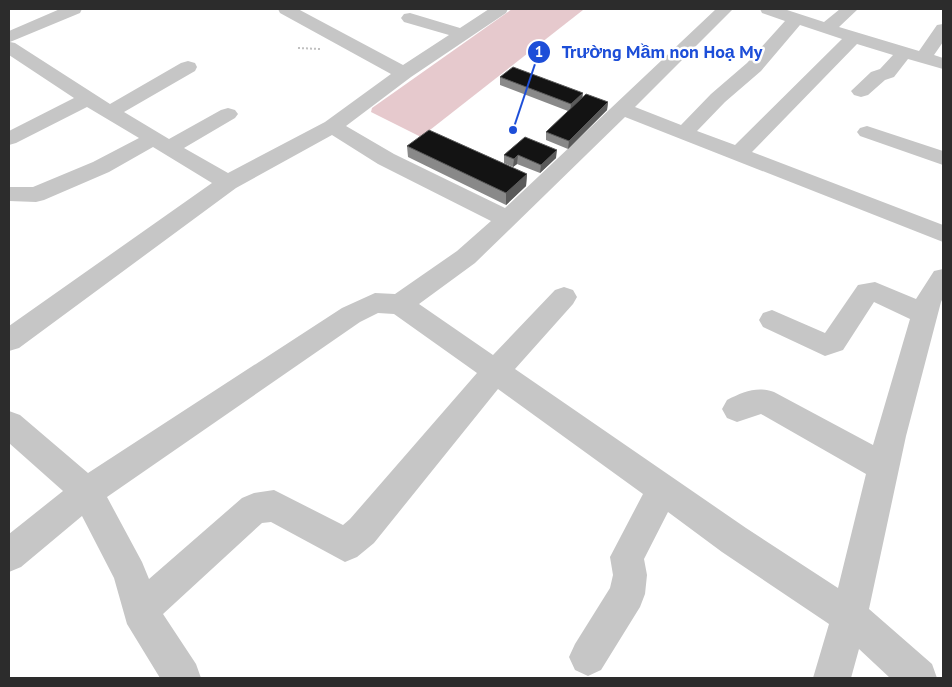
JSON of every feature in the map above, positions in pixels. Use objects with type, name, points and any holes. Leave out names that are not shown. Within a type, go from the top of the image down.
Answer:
[{"type":"street","points":[[9,38],[59,14],[74,9]]},
{"type":"street","points":[[286,9],[404,73]]},
{"type":"street","points":[[9,340],[228,183],[332,126],[404,73],[500,9]]},
{"type":"street","points":[[400,304],[466,257],[508,219],[725,9]]},
{"type":"street","points":[[768,9],[943,64]]},
{"type":"street","points":[[827,29],[850,9]]},
{"type":"street","points":[[410,18],[462,34]]},
{"type":"street","points":[[683,134],[718,98],[754,67],[796,19]]},
{"type":"street","points":[[861,91],[878,76],[887,73],[914,55],[943,29]]},
{"type":"street","points":[[737,156],[854,37]]},
{"type":"street","points":[[9,47],[88,99],[112,111],[228,183]]},
{"type":"street","points":[[112,111],[188,67]]},
{"type":"street","points":[[9,140],[88,99]]},
{"type":"street","points":[[622,109],[737,156],[837,192],[943,234]]},
{"type":"street","points":[[9,194],[36,195],[228,114]]},
{"type":"street","points":[[332,126],[386,159],[508,219]]},
{"type":"street","points":[[867,132],[943,158]]},
{"type":"street","points":[[832,678],[924,314],[928,300],[943,278]]},
{"type":"street","points":[[772,320],[825,345],[833,342],[867,292],[876,292],[924,314]]},
{"type":"street","points":[[140,611],[254,509],[274,506],[345,545],[362,531],[496,371],[564,298]]},
{"type":"street","points":[[9,555],[87,492],[351,315],[375,304],[400,304],[734,540],[849,616],[918,678]]},
{"type":"street","points":[[737,409],[749,403],[764,402],[884,467]]},
{"type":"street","points":[[9,424],[87,492],[130,574],[140,611],[182,678]]},
{"type":"street","points":[[588,656],[627,594],[630,574],[627,557],[663,489]]},
{"type":"shaded area","points":[[512,9],[583,10],[421,137],[371,112],[372,108]]},
{"type":"building","points":[[513,67],[583,93],[571,104],[500,77]]},
{"type":"building","points":[[586,94],[608,102],[569,141],[546,132]]},
{"type":"building","points":[[429,130],[527,174],[506,193],[407,146]]},
{"type":"building","points":[[525,137],[557,150],[541,165],[518,155],[514,159],[504,155]]},
{"type":"place","name":"Trường Mầm non Hoạ My","points":[[513,130]]}]
